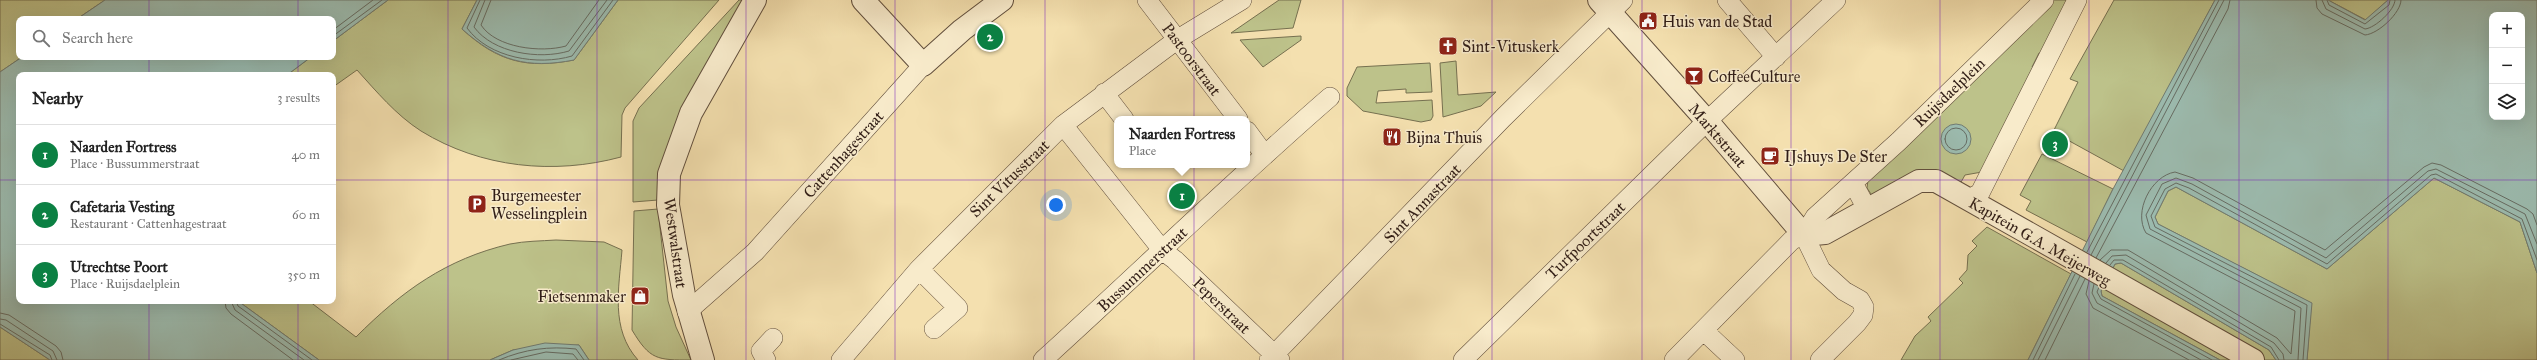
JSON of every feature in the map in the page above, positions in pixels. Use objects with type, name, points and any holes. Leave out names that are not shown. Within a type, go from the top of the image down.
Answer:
[{"type":"street","name":"Westwalstraat","points":[[703,360],[687,312],[668,205],[669,174],[691,113],[755,0]]},
{"type":"street","points":[[863,0],[923,65]]},
{"type":"street","name":"Cattenhagestraat","points":[[687,312],[755,252],[923,65],[962,30],[1002,0]]},
{"type":"street","name":"Pastoorstraat","points":[[1147,0],[1236,116]]},
{"type":"street","name":"Sint Vitusstraat","points":[[841,360],[919,269],[1062,125],[1178,39],[1242,0]]},
{"type":"street","points":[[1726,0],[1776,57]]},
{"type":"street","name":"Turfpoortstraat","points":[[1463,360],[1707,121],[1836,0]]},
{"type":"street","name":"Ruijsdaelplein","points":[[1814,234],[1815,217],[1853,183],[2044,0]]},
{"type":"street","points":[[1968,200],[1980,193],[2077,0]]},
{"type":"street","name":"Marktstraat","points":[[1610,4],[1707,121],[1814,234]]},
{"type":"street","name":"Sint Annastraat","points":[[1274,358],[1610,4]]},
{"type":"street","points":[[1104,93],[1122,116]]},
{"type":"street","name":"Bussummerstraat","points":[[1250,167],[1330,97]]},
{"type":"street","name":"Peperstraat","points":[[1062,125],[1163,251],[1175,260],[1274,358]]},
{"type":"street","points":[[1250,135],[1264,154]]},
{"type":"street","name":"Bussummerstraat","points":[[1043,360],[1163,251],[1249,168]]},
{"type":"street","name":"Kapitein G.A. Meijerweg","points":[[1814,234],[1867,209],[1919,181],[1936,181],[2253,360]]},
{"type":"street","points":[[1853,183],[1867,209]]},
{"type":"street","points":[[1674,360],[1792,240],[1814,234],[1821,270],[1844,291],[1860,300],[1863,315],[1820,360]]},
{"type":"street","points":[[919,269],[958,308],[934,329]]},
{"type":"street","points":[[1704,331],[1735,360]]},
{"type":"street","points":[[766,360],[761,351],[773,338]]},
{"type":"green space","points":[[0,0],[105,0],[81,16],[16,16],[16,60],[18,60],[0,72]]},
{"type":"green space","points":[[388,0],[477,0],[462,29],[475,40],[501,56],[514,60],[527,63],[557,63],[574,60],[618,0],[719,0],[625,108],[622,115],[621,157],[596,163],[570,166],[518,165],[468,153],[444,143],[421,131],[403,118],[357,70],[336,85],[336,72],[291,72],[307,60],[336,60],[336,39]]},
{"type":"green space","points":[[739,0],[744,0],[658,200],[633,202],[633,121],[639,108]]},
{"type":"green space","points":[[1279,0],[1301,0],[1293,28],[1231,33]]},
{"type":"green space","points":[[2053,0],[2072,0],[2043,55],[2039,53],[2032,67],[2036,69],[1982,172],[1965,175],[1960,184],[1873,197],[1867,188],[1868,180]]},
{"type":"green space","points":[[2114,0],[2215,0],[2124,171],[2053,132],[2078,82],[2070,79]]},
{"type":"green space","points":[[2328,0],[2388,0],[2366,20]]},
{"type":"green space","points":[[1301,36],[1301,40],[1263,67],[1240,40]]},
{"type":"green space","points":[[1456,61],[1458,95],[1496,92],[1481,106],[1443,117],[1440,63]]},
{"type":"green space","points":[[1430,63],[1432,92],[1406,93],[1406,89],[1378,91],[1376,103],[1432,100],[1433,116],[1431,120],[1421,122],[1363,111],[1347,96],[1347,88],[1357,67]]},
{"type":"green space","points":[[2042,154],[2113,189],[2087,242],[2026,210],[2031,201],[2020,195]]},
{"type":"green space","points":[[2434,178],[2520,222],[2537,273],[2537,360],[2307,360],[2311,303],[2158,224],[2155,217],[2168,191],[2176,187],[2327,269]]},
{"type":"green space","points":[[658,209],[668,301],[676,327],[691,360],[670,360],[650,353],[638,340],[632,330],[634,211]]},
{"type":"green space","points":[[1987,227],[2071,274],[2028,360],[1901,360],[1915,336],[1931,321],[1928,317],[1963,283],[1959,279],[1967,270],[1968,255],[1977,246],[1972,241]]},
{"type":"green space","points":[[556,240],[604,242],[622,250],[618,293],[620,322],[623,335],[629,348],[638,360],[589,360],[579,345],[513,350],[490,360],[319,360],[242,304],[313,304],[356,337],[373,320],[408,291],[445,268],[465,258],[487,250],[510,244]]},
{"type":"green space","points":[[2121,263],[2269,350],[2276,360],[2220,360],[2102,296],[2101,291],[2115,264]]},
{"type":"green space","points":[[0,327],[50,360],[0,360]]},
{"type":"water","points":[[105,0],[388,0],[336,39],[336,16],[81,16]]},
{"type":"water","points":[[477,0],[618,0],[574,60],[557,63],[527,63],[514,60],[488,49],[462,29]]},
{"type":"water","points":[[2215,0],[2328,0],[2365,20],[2388,0],[2537,0],[2537,273],[2520,222],[2434,178],[2327,269],[2176,187],[2168,191],[2155,217],[2158,224],[2312,303],[2307,360],[2276,360],[2269,350],[2121,263],[2115,264],[2101,291],[2102,296],[2220,360],[2028,360],[2113,189]]},
{"type":"water","points":[[18,60],[307,60],[291,72],[16,72],[16,304],[242,304],[319,360],[50,360],[0,327],[0,72]]},
{"type":"water","points":[[1956,124],[1962,125],[1970,133],[1970,145],[1962,153],[1956,154],[1950,153],[1942,145],[1941,139],[1942,133],[1950,125]]},
{"type":"water","points":[[545,343],[579,345],[589,360],[490,360],[513,350]]},
{"type":"place","name":"Huis van de Stad","points":[[1648,21]]},
{"type":"place","name":"Cafetaria Vesting","points":[[990,37]]},
{"type":"place","name":"Sint-Vituskerk","points":[[1448,46]]},
{"type":"place","name":"CoffeeCulture","points":[[1694,76]]},
{"type":"place","name":"Bijna Thuis","points":[[1392,137]]},
{"type":"place","name":"Utrechtse Poort","points":[[2055,144]]},
{"type":"place","name":"IJshuys De Ster","points":[[1770,156]]},
{"type":"place","name":"Naarden Fortress","points":[[1182,196]]},
{"type":"place","name":"Burgemeester Wesselingplein","points":[[477,204]]},
{"type":"place","name":"Fietsenmaker","points":[[640,296]]}]
